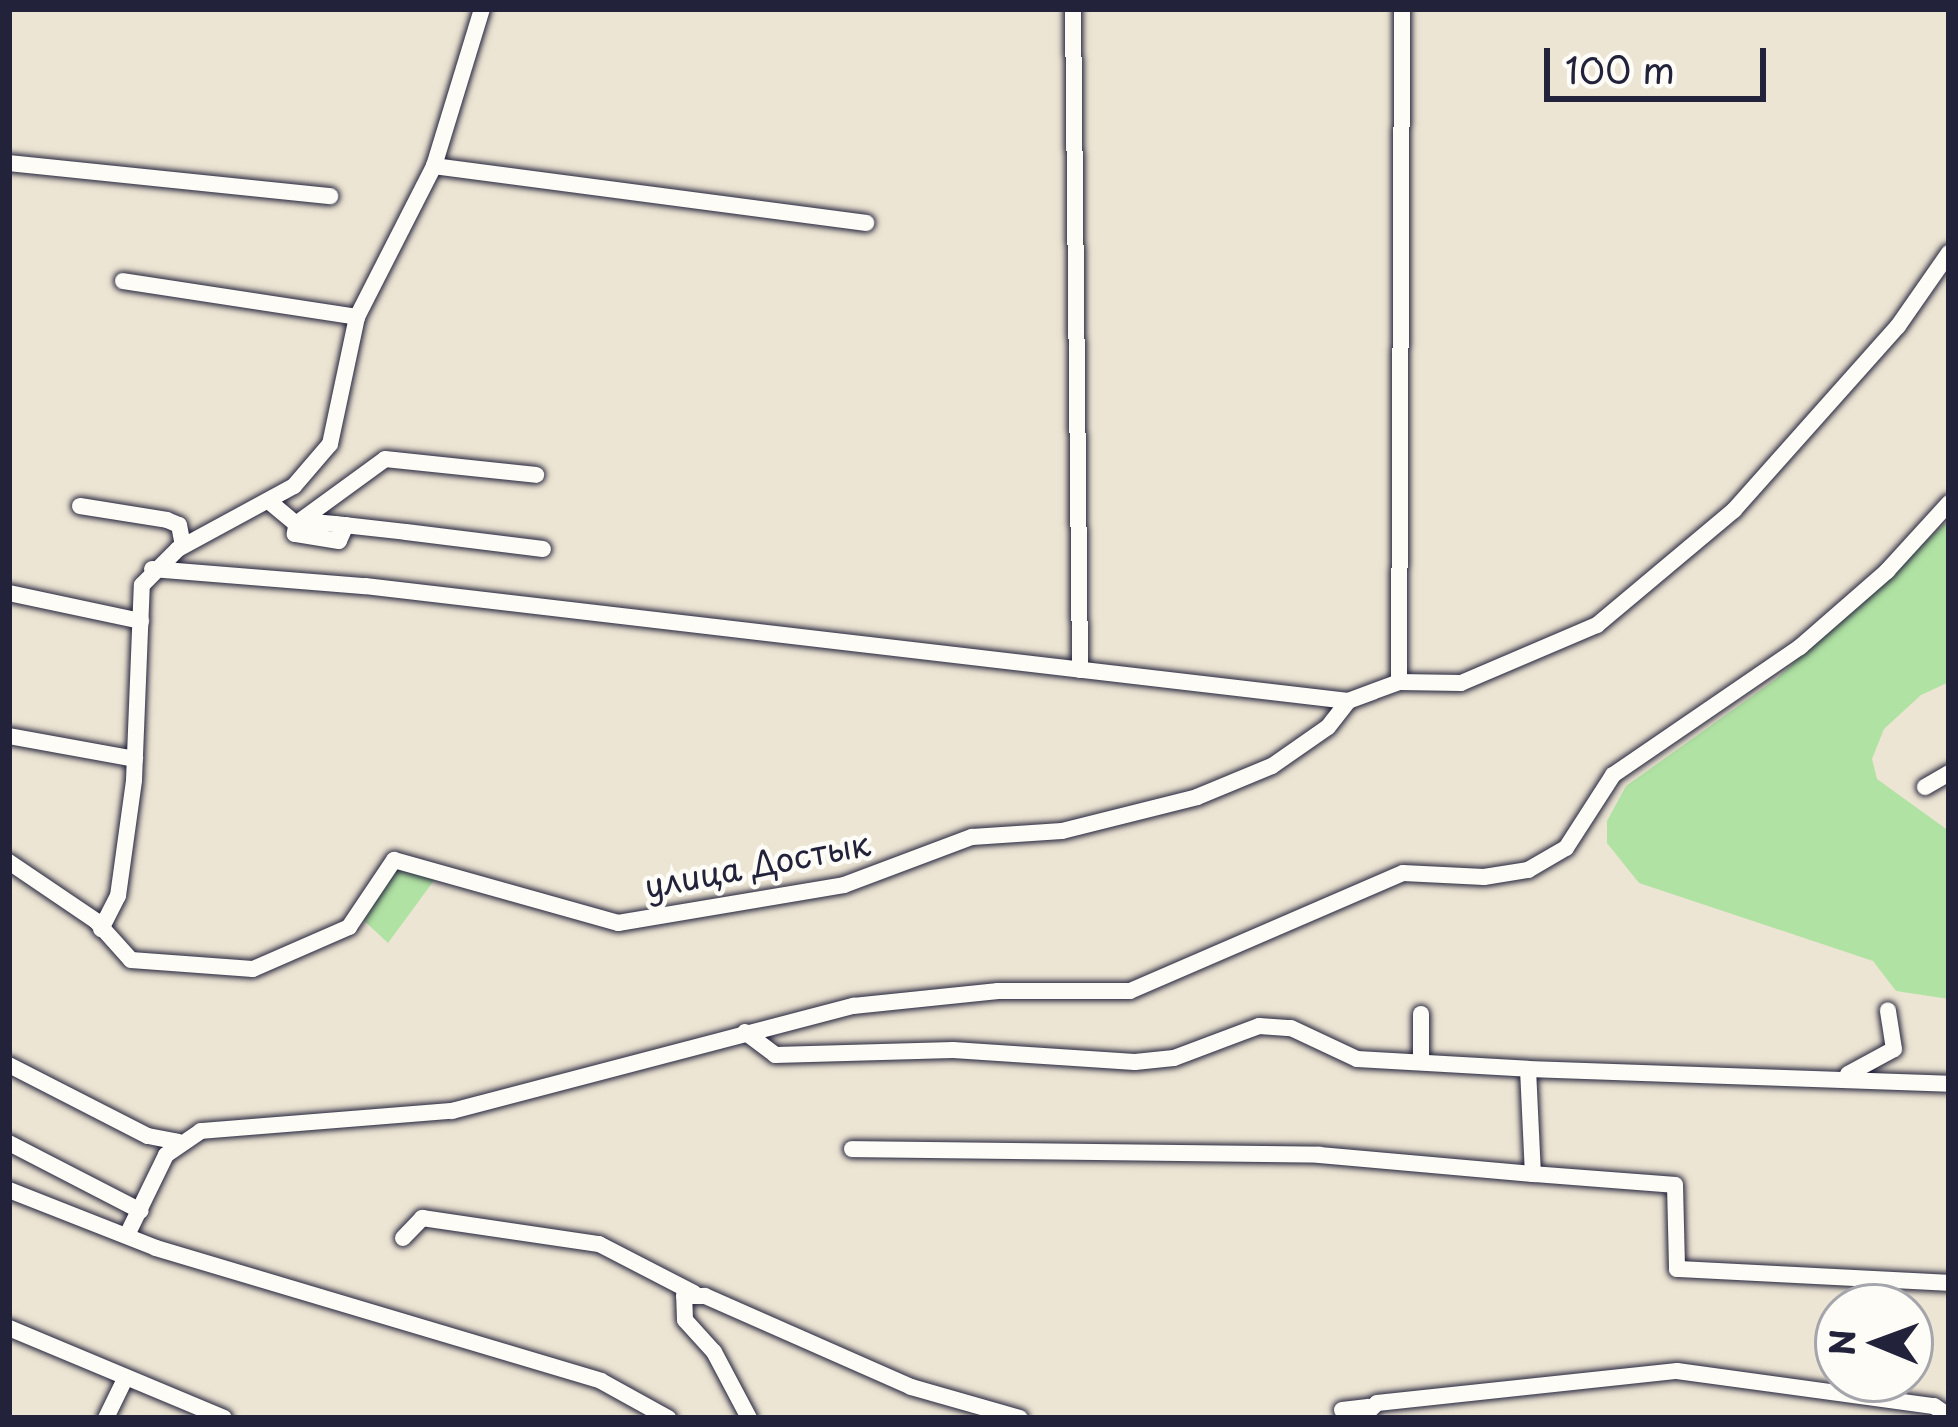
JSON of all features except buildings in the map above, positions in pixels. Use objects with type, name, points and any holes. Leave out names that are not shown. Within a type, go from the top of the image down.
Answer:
[{"type":"street","points":[[101,929],[118,896],[135,759],[142,585],[152,569],[183,546],[272,503],[330,444],[357,317],[434,166],[482,9]]},
{"type":"street","points":[[1073,9],[1080,670]]},
{"type":"street","points":[[1399,682],[1402,9]]},
{"type":"street","points":[[9,163],[330,196]]},
{"type":"street","points":[[434,166],[866,224]]},
{"type":"street","points":[[152,569],[365,586],[1348,701],[1399,682],[1477,680],[1597,625],[1764,478],[1898,326],[1949,253]]},
{"type":"street","points":[[123,280],[357,317]]},
{"type":"street","points":[[296,524],[385,459],[536,475]]},
{"type":"street","points":[[129,1231],[172,1149],[226,1125],[452,1111],[792,1017],[936,997],[1130,991],[1403,873],[1528,870],[1566,848],[1613,775],[1800,646],[1887,572],[1949,502]]},
{"type":"street","points":[[272,503],[296,524],[346,525],[543,549]]},
{"type":"street","points":[[80,506],[167,520],[179,525],[183,546]]},
{"type":"street","points":[[9,593],[141,621]]},
{"type":"street","name":"улица Достык","points":[[9,862],[101,929],[131,960],[253,969],[349,927],[394,860],[617,923],[844,885],[972,837],[1062,831],[1208,793],[1272,766],[1328,727],[1348,701]]},
{"type":"street","points":[[9,736],[135,759]]},
{"type":"street","points":[[1925,788],[1949,773]]},
{"type":"street","points":[[1835,1078],[1894,1049],[1888,1010]]},
{"type":"street","points":[[1421,1014],[1421,1062]]},
{"type":"street","points":[[745,1032],[776,1055],[953,1050],[1135,1062],[1174,1058],[1258,1026],[1291,1028],[1357,1059],[1949,1084]]},
{"type":"street","points":[[9,1065],[172,1149]]},
{"type":"street","points":[[1528,1069],[1533,1174]]},
{"type":"street","points":[[9,1143],[141,1211]]},
{"type":"street","points":[[852,1149],[1319,1155],[1675,1185],[1672,1264],[1683,1272],[1949,1283]]},
{"type":"street","points":[[9,1190],[129,1231],[156,1248],[602,1381],[668,1418]]},
{"type":"street","points":[[403,1238],[422,1218],[599,1244],[667,1281],[687,1300],[749,1418]]},
{"type":"street","points":[[687,1300],[809,1348],[1020,1418]]},
{"type":"street","points":[[9,1328],[224,1418]]},
{"type":"street","points":[[1342,1410],[1365,1412],[1677,1372],[1934,1406],[1943,1416]]},
{"type":"street","points":[[106,1418],[125,1378]]},
{"type":"green space","points":[[1949,520],[1949,682],[1921,695],[1884,729],[1872,759],[1877,779],[1949,831],[1949,999],[1896,991],[1873,961],[1639,883],[1607,843],[1607,821],[1626,786],[1776,679]]},
{"type":"green space","points":[[395,861],[438,875],[388,943],[358,915]]}]
